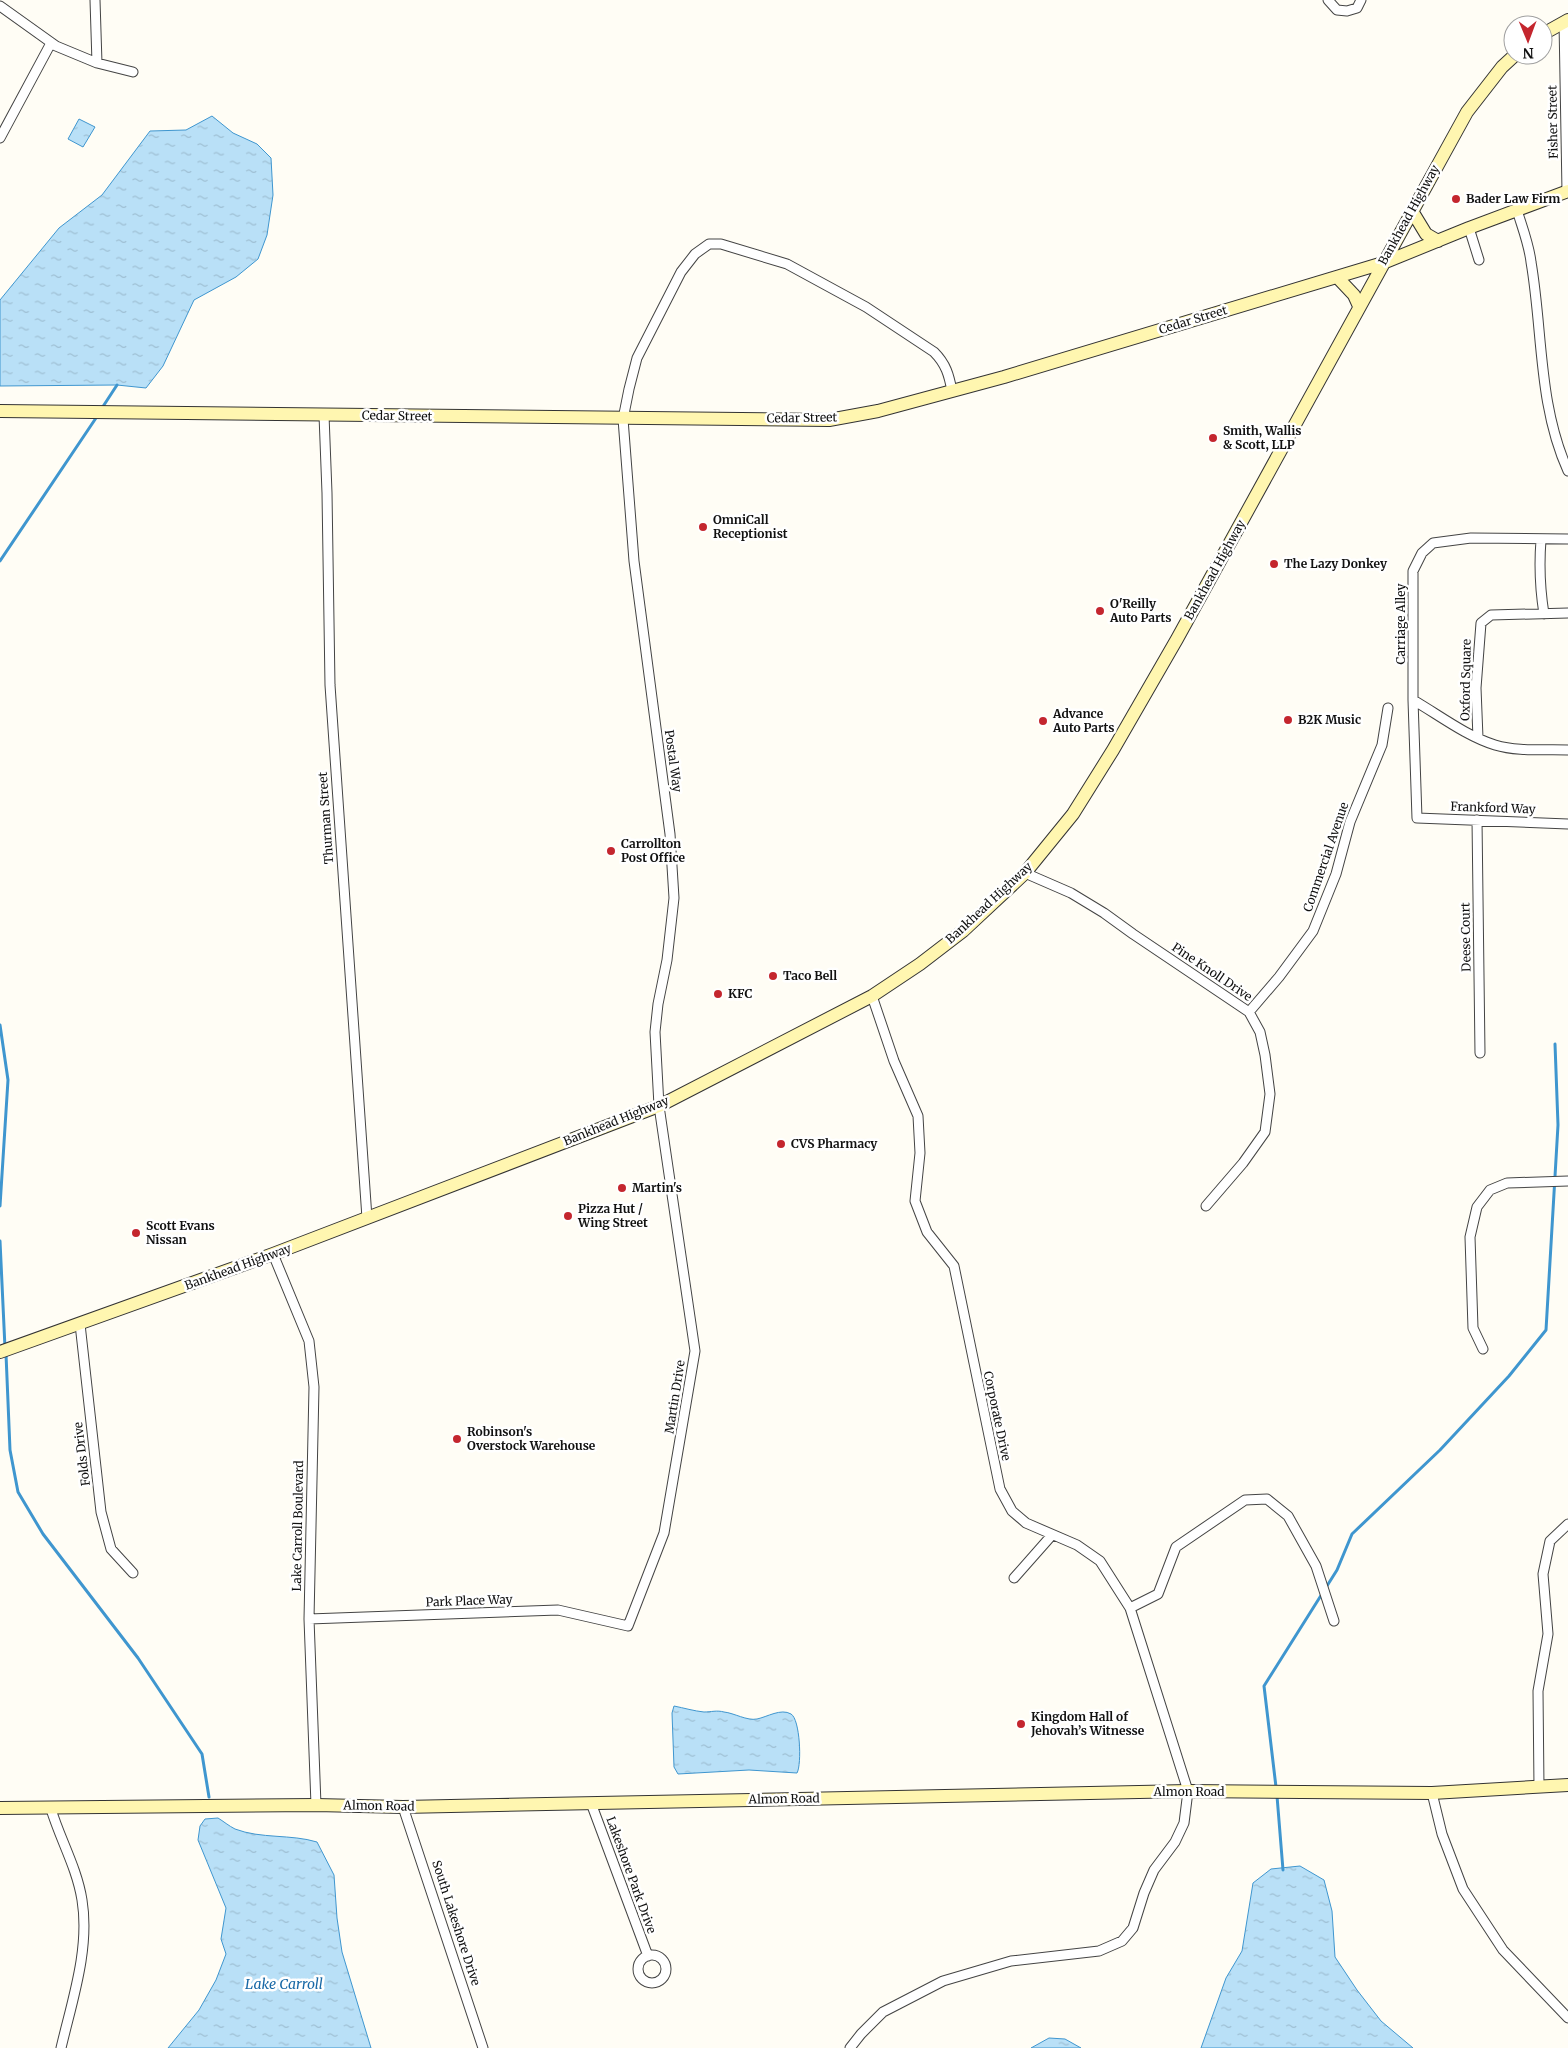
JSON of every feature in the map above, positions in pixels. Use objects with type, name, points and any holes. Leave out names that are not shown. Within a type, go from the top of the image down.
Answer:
[{"type":"street","points":[[95,0],[97,63]]},
{"type":"street","points":[[1328,0],[1337,10],[1347,11],[1357,8],[1361,0]]},
{"type":"street","points":[[0,6],[52,43],[97,63],[133,72]]},
{"type":"street","points":[[1553,28],[1566,21]]},
{"type":"street","name":"Fisher Street","points":[[1566,21],[1568,192]]},
{"type":"street","points":[[0,138],[52,43]]},
{"type":"street","name":"Bankhead Highway","points":[[0,1352],[273,1254],[659,1106],[872,996],[920,964],[963,931],[1025,873],[1073,814],[1122,735],[1182,631],[1467,112],[1504,65]]},
{"type":"street","name":"Cedar Street","points":[[0,411],[829,420],[878,411],[1004,378],[1383,263],[1468,228],[1568,192]]},
{"type":"street","points":[[1517,210],[1531,261],[1547,403],[1557,448],[1568,471]]},
{"type":"street","points":[[1412,211],[1415,220],[1426,234],[1438,241]]},
{"type":"street","points":[[1468,228],[1479,260]]},
{"type":"street","name":"Postal Way","points":[[659,1106],[655,1032],[658,1004],[667,960],[674,898],[670,834],[634,561],[623,419],[637,358],[681,272],[695,254],[709,244],[721,244],[787,264],[866,306],[934,352],[948,371],[952,391]]},
{"type":"street","points":[[1337,276],[1354,295],[1359,306]]},
{"type":"street","name":"Thurman Street","points":[[324,415],[328,493],[330,685],[367,1218]]},
{"type":"street","name":"Carriage Alley","points":[[1417,818],[1413,700],[1413,571],[1422,553],[1433,543],[1471,538],[1568,539]]},
{"type":"street","points":[[1541,540],[1540,581],[1544,614]]},
{"type":"street","name":"Oxford Square","points":[[1478,738],[1476,688],[1481,623],[1491,615],[1568,613]]},
{"type":"street","points":[[1413,700],[1478,738],[1496,745],[1522,749],[1568,750]]},
{"type":"street","name":"Commercial Avenue","points":[[1249,1012],[1279,977],[1313,931],[1336,874],[1350,822],[1382,745],[1388,708]]},
{"type":"street","name":"Frankford Way","points":[[1417,818],[1568,824]]},
{"type":"street","name":"Deese Court","points":[[1477,820],[1480,1053]]},
{"type":"street","name":"Pine Knoll Drive","points":[[1025,873],[1071,893],[1104,913],[1249,1012],[1260,1032],[1270,1094],[1265,1132],[1243,1163],[1206,1206]]},
{"type":"street","name":"Corporate Drive","points":[[872,996],[894,1061],[918,1116],[920,1152],[915,1201],[927,1232],[954,1266],[1000,1489],[1012,1511],[1026,1523],[1077,1545],[1100,1561],[1130,1608],[1188,1791]]},
{"type":"street","name":"Martin Drive","points":[[628,1626],[664,1533],[695,1351],[659,1106]]},
{"type":"street","points":[[1483,1349],[1473,1328],[1470,1236],[1477,1207],[1490,1190],[1507,1183],[1568,1181]]},
{"type":"street","name":"Lake Carroll Boulevard","points":[[273,1254],[309,1341],[313,1379],[309,1619],[316,1805]]},
{"type":"street","name":"Folds Drive","points":[[80,1324],[101,1512],[111,1549],[132,1573]]},
{"type":"street","points":[[1130,1608],[1158,1594],[1176,1547],[1244,1500],[1267,1499],[1288,1516],[1316,1566],[1334,1621]]},
{"type":"street","points":[[1538,1787],[1538,1692],[1548,1634],[1542,1574],[1550,1541],[1568,1524]]},
{"type":"street","points":[[1014,1578],[1052,1534]]},
{"type":"street","name":"Park Place Way","points":[[309,1619],[558,1610],[628,1626]]},
{"type":"street","name":"Almon Road","points":[[0,1808],[316,1805],[403,1807],[1188,1791],[1432,1793],[1568,1785]]},
{"type":"street","points":[[850,2048],[883,2012],[943,1981],[1011,1961],[1100,1951],[1122,1941],[1133,1928],[1144,1893],[1154,1870],[1181,1831],[1185,1817],[1188,1791]]},
{"type":"street","points":[[1432,1793],[1442,1834],[1462,1889],[1503,1950],[1568,2018]]},
{"type":"street","name":"Lakeshore Park Drive","points":[[591,1803],[648,1956]]},
{"type":"street","name":"South Lakeshore Drive","points":[[403,1807],[483,2048]]},
{"type":"street","points":[[51,1809],[75,1873],[82,1899],[84,1922],[80,1965],[61,2048]]},
{"type":"water","points":[[212,116],[233,133],[257,144],[271,158],[273,195],[267,235],[258,259],[236,277],[194,300],[163,366],[146,388],[117,385],[0,386],[0,300],[59,228],[102,195],[150,131],[186,130]]},
{"type":"water","points":[[79,119],[95,127],[83,147],[68,139]]},
{"type":"water","points":[[674,1706],[704,1712],[721,1711],[753,1719],[778,1712],[791,1714],[798,1732],[799,1768],[797,1773],[749,1770],[678,1774],[674,1767],[672,1713]]},
{"type":"water","name":"Lake Carroll","points":[[218,1818],[235,1829],[245,1832],[317,1842],[334,1875],[342,1952],[371,2048],[168,2048],[199,2010],[216,1980],[226,1954],[221,1939],[226,1908],[198,1840],[200,1826],[205,1819]]},
{"type":"water","points":[[1300,1866],[1324,1880],[1332,1911],[1335,1957],[1381,2021],[1413,2048],[1201,2048],[1226,1978],[1242,1951],[1253,1883],[1271,1869]]},
{"type":"water","points":[[1049,2038],[1065,2039],[1081,2048],[1031,2048]]},
{"type":"waterway","points":[[102,408],[117,385]]},
{"type":"waterway","points":[[0,561],[98,415]]},
{"type":"waterway","points":[[0,1025],[8,1080],[0,1206]]},
{"type":"waterway","points":[[1276,1787],[1264,1686],[1337,1570],[1352,1534],[1440,1450],[1509,1376],[1546,1330],[1558,1125],[1555,1044]]},
{"type":"waterway","points":[[0,1241],[5,1348]]},
{"type":"waterway","points":[[6,1354],[10,1450],[18,1492],[43,1534],[138,1658],[202,1754],[209,1797]]},
{"type":"waterway","points":[[1277,1796],[1283,1870]]},
{"type":"place","name":"Bader Law Firm","points":[[1456,199]]},
{"type":"place","name":"Smith, Wallis & Scott, LLP","points":[[1213,438]]},
{"type":"place","name":"OmniCall Receptionist","points":[[703,527]]},
{"type":"place","name":"The Lazy Donkey","points":[[1274,564]]},
{"type":"place","name":"O'Reilly Auto Parts","points":[[1100,611]]},
{"type":"place","name":"B2K Music","points":[[1288,720]]},
{"type":"place","name":"Advance Auto Parts","points":[[1043,721]]},
{"type":"place","name":"Carrollton Post Office","points":[[611,851]]},
{"type":"place","name":"Taco Bell","points":[[773,976]]},
{"type":"place","name":"KFC","points":[[718,994]]},
{"type":"place","name":"CVS Pharmacy","points":[[781,1144]]},
{"type":"place","name":"Martin's","points":[[622,1188]]},
{"type":"place","name":"Pizza Hut / Wing Street","points":[[568,1216]]},
{"type":"place","name":"Scott Evans Nissan","points":[[136,1233]]},
{"type":"place","name":"Robinson's Overstock Warehouse","points":[[457,1439]]},
{"type":"place","name":"Kingdom Hall of Jehovah’s Witnesse","points":[[1021,1724]]}]
